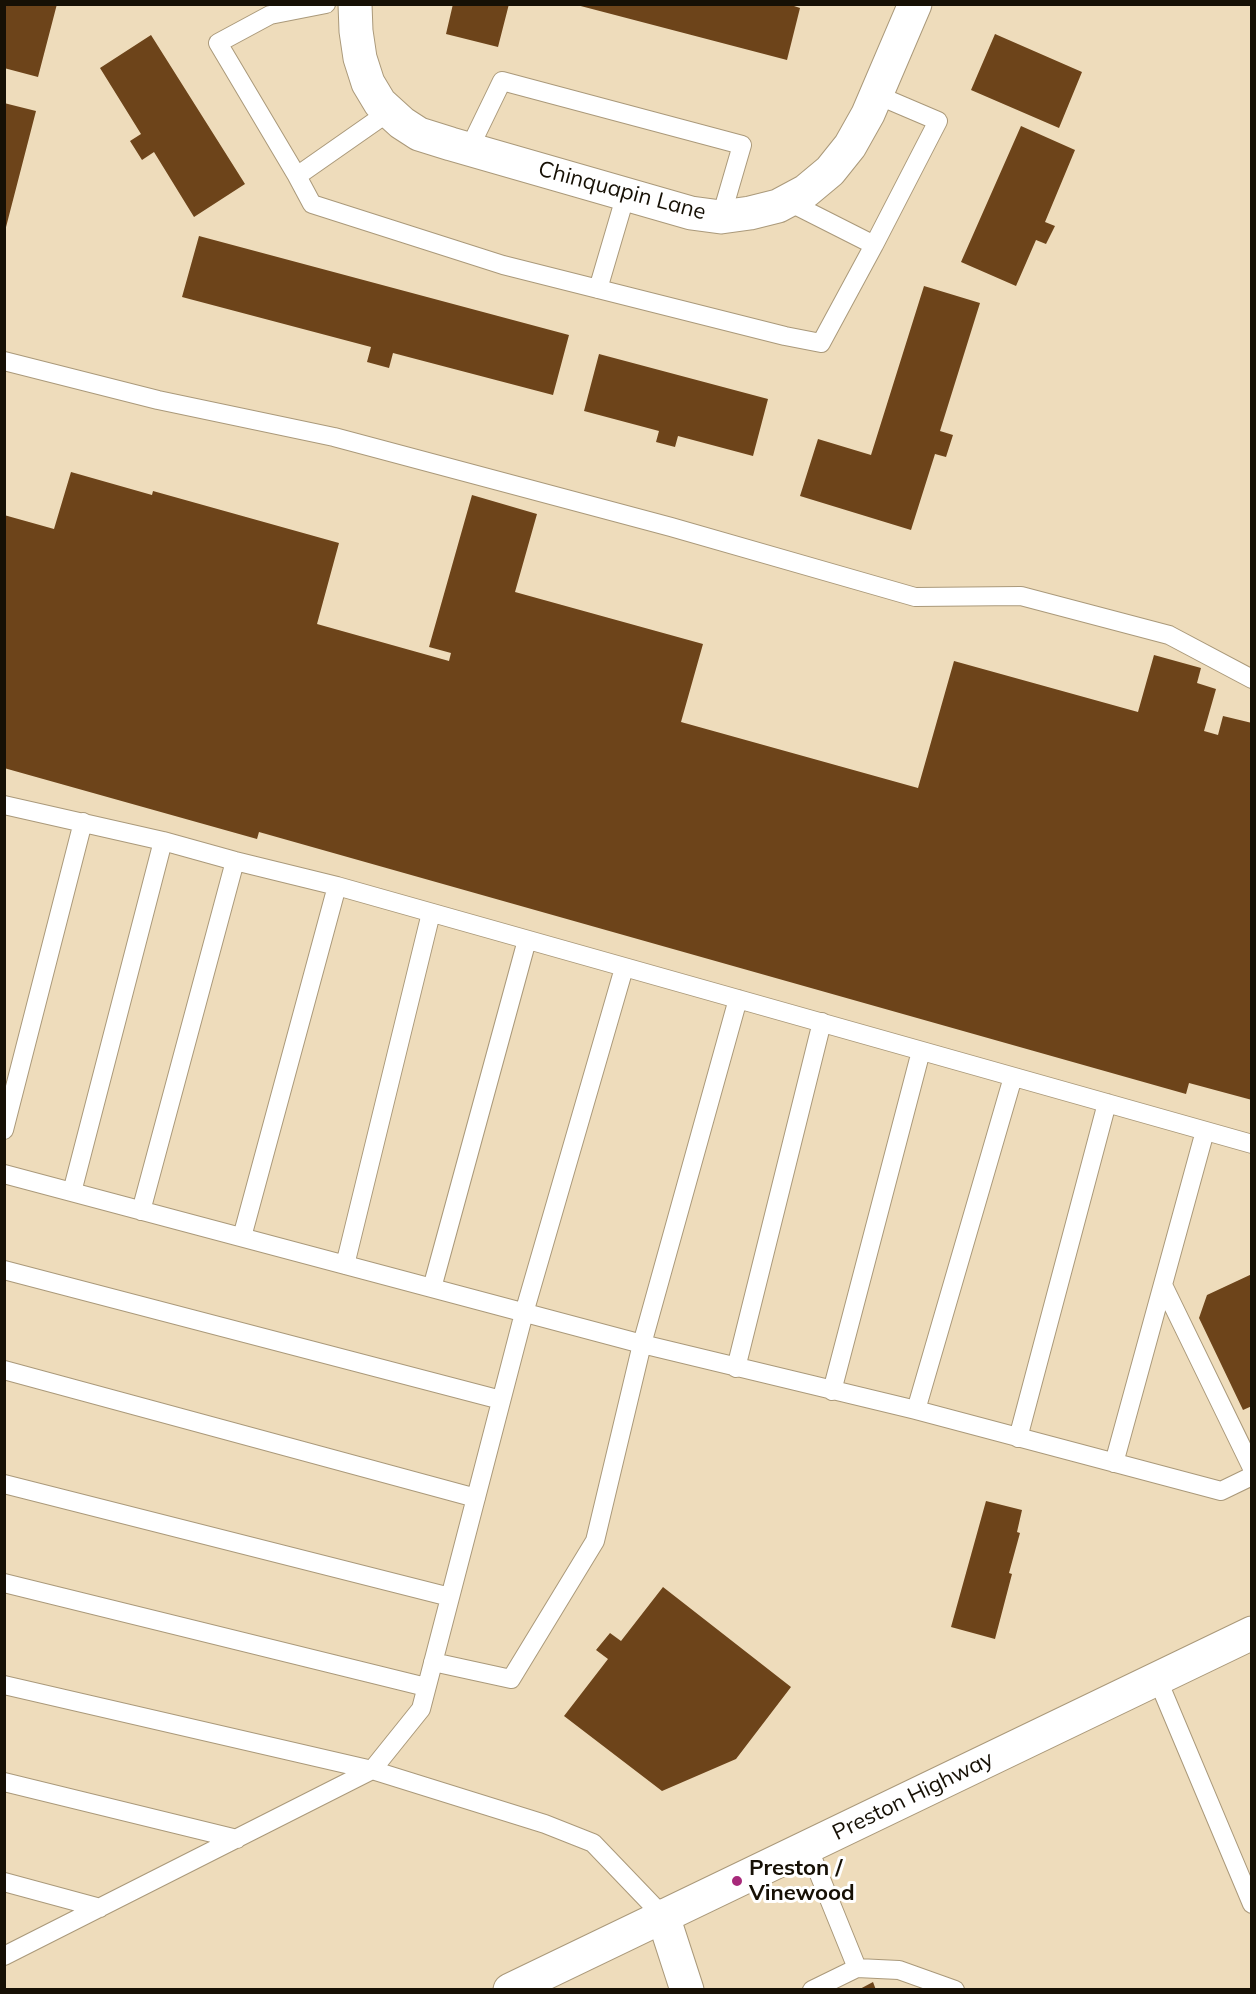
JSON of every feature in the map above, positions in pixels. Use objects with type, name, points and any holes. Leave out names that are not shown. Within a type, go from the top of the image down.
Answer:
[{"type":"street","points":[[355,4],[360,58],[368,83],[380,103],[396,117]]},
{"type":"street","name":"Chinquapin Lane","points":[[396,117],[419,134],[691,213],[721,217],[750,213],[778,206],[806,191],[830,171],[850,146],[877,95],[915,4]]},
{"type":"street","name":"Preston Highway","points":[[510,1989],[1251,1633]]},
{"type":"street","points":[[663,1916],[687,1989]]},
{"type":"lane","points":[[326,4],[271,10],[218,43],[312,204],[503,265],[821,343],[938,121],[877,95]]},
{"type":"lane","points":[[469,149],[502,81],[742,145],[721,217]]},
{"type":"lane","points":[[297,176],[396,117]]},
{"type":"lane","points":[[598,289],[626,194]]},
{"type":"lane","points":[[787,201],[874,245]]},
{"type":"lane","points":[[4,361],[159,400],[334,437],[671,527],[915,597],[1020,596],[1169,634],[1251,678]]},
{"type":"lane","points":[[4,805],[163,841],[337,886],[1251,1144]]},
{"type":"lane","points":[[4,1130],[83,822]]},
{"type":"lane","points":[[72,1192],[163,841]]},
{"type":"lane","points":[[141,1211],[235,861]]},
{"type":"lane","points":[[242,1238],[337,886]]},
{"type":"lane","points":[[345,1265],[431,913]]},
{"type":"lane","points":[[432,1288],[527,940]]},
{"type":"lane","points":[[4,1956],[372,1770],[421,1709],[524,1313],[624,968]]},
{"type":"lane","points":[[433,1662],[511,1679],[595,1541],[642,1344],[738,999]]},
{"type":"lane","points":[[736,1368],[822,1022]]},
{"type":"lane","points":[[832,1391],[921,1051]]},
{"type":"lane","points":[[916,1410],[1012,1077]]},
{"type":"lane","points":[[1018,1438],[1107,1103]]},
{"type":"lane","points":[[1114,1463],[1205,1131]]},
{"type":"lane","points":[[4,1174],[642,1344],[916,1410],[1221,1491],[1251,1476]]},
{"type":"lane","points":[[4,1270],[501,1400]]},
{"type":"lane","points":[[1163,1285],[1251,1468]]},
{"type":"lane","points":[[4,1370],[476,1498]]},
{"type":"lane","points":[[4,1484],[450,1597]]},
{"type":"lane","points":[[4,1583],[426,1687]]},
{"type":"lane","points":[[1157,1678],[1251,1904]]},
{"type":"lane","points":[[4,1685],[372,1770],[545,1824],[593,1843],[663,1916]]},
{"type":"lane","points":[[4,1782],[237,1839]]},
{"type":"lane","points":[[808,1847],[857,1968]]},
{"type":"lane","points":[[4,1882],[100,1908]]},
{"type":"lane","points":[[812,1989],[857,1968],[899,1970],[955,1989]]},
{"type":"building","points":[[4,4],[57,4],[38,77],[4,68]]},
{"type":"building","points":[[453,4],[509,4],[498,47],[446,34]]},
{"type":"building","points":[[573,4],[788,4],[800,8],[787,60]]},
{"type":"building","points":[[995,34],[1082,72],[1059,128],[971,90]]},
{"type":"building","points":[[151,35],[245,184],[194,217],[154,152],[142,160],[130,141],[141,134],[100,68]]},
{"type":"building","points":[[4,103],[36,111],[5,231],[4,231]]},
{"type":"building","points":[[1021,126],[1075,150],[1045,222],[1055,226],[1046,244],[1036,240],[1016,286],[961,262]]},
{"type":"building","points":[[199,236],[569,335],[553,395],[393,353],[389,368],[367,362],[371,347],[182,297]]},
{"type":"building","points":[[924,286],[980,303],[940,431],[953,435],[946,457],[935,454],[911,530],[800,496],[818,439],[871,455]]},
{"type":"building","points":[[599,354],[768,399],[753,456],[678,436],[675,447],[656,442],[659,431],[584,411]]},
{"type":"building","points":[[71,472],[152,495],[153,491],[339,543],[317,624],[449,661],[451,653],[429,647],[472,495],[537,514],[515,592],[703,644],[681,722],[918,788],[954,661],[1138,712],[1154,655],[1201,668],[1197,683],[1216,689],[1204,731],[1218,735],[1223,716],[1252,723],[1252,1100],[1189,1083],[1186,1094],[259,832],[257,839],[4,768],[4,515],[54,529]]},
{"type":"building","points":[[1252,1274],[1252,1406],[1243,1410],[1199,1318],[1207,1295]]},
{"type":"building","points":[[986,1501],[1022,1510],[1017,1532],[1020,1533],[1009,1573],[1012,1574],[995,1639],[951,1627]]},
{"type":"building","points":[[663,1587],[791,1687],[736,1759],[662,1791],[564,1716],[608,1659],[596,1650],[610,1633],[621,1641]]},
{"type":"building","points":[[873,1982],[876,1990],[858,1990]]},
{"type":"place","name":"Preston / Vinewood","points":[[737,1881]]}]
